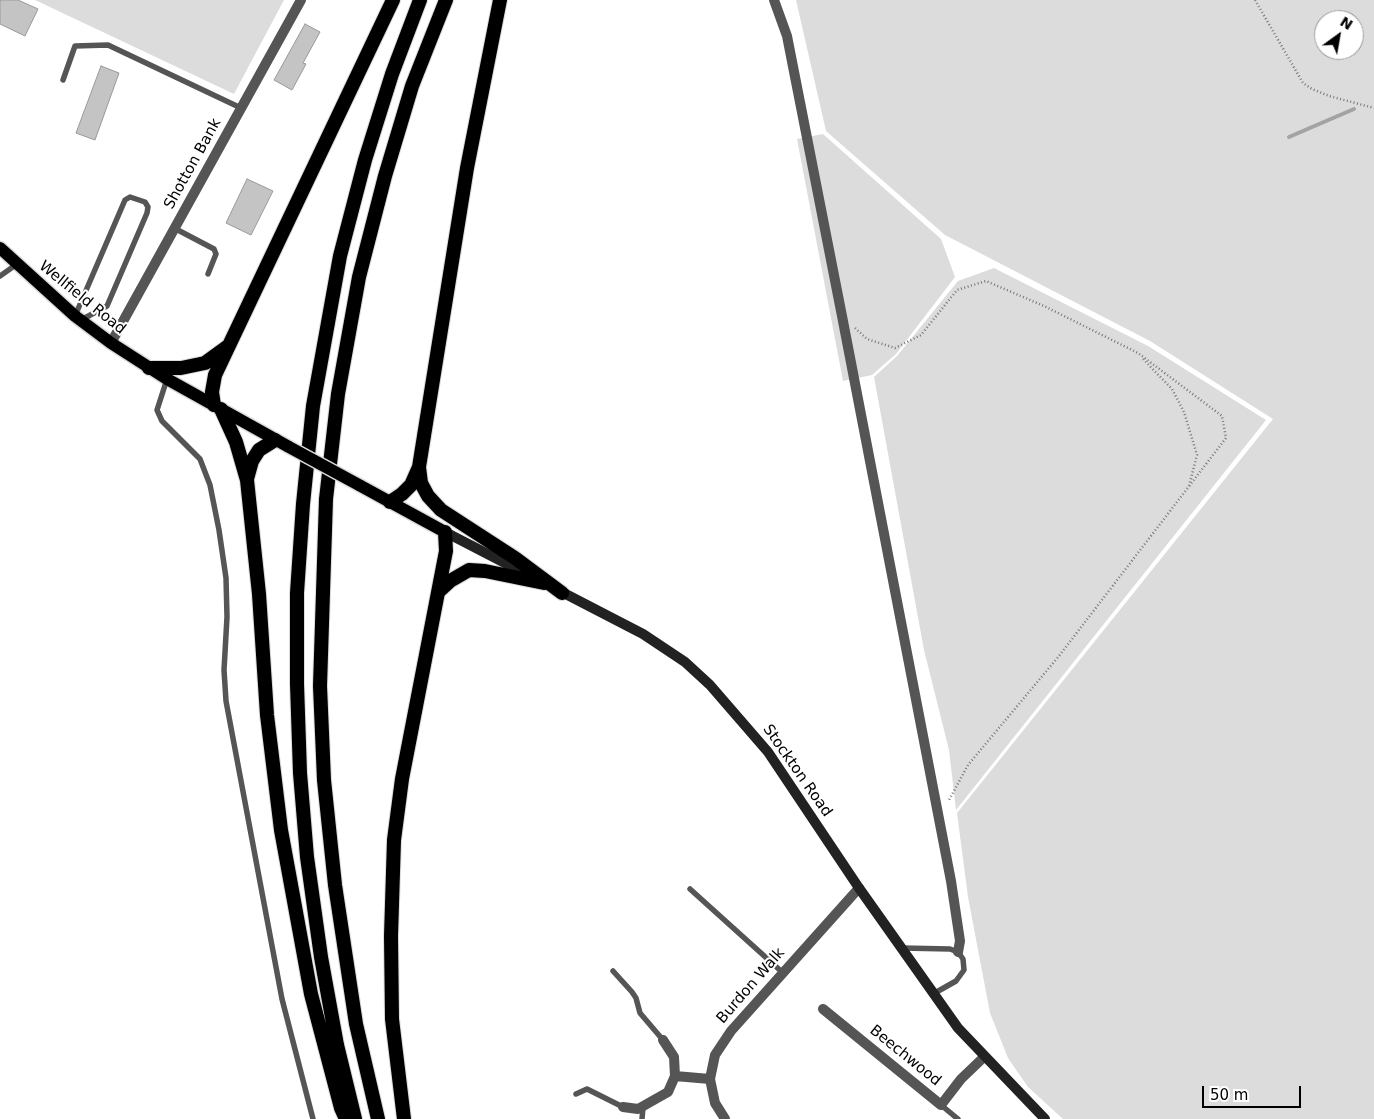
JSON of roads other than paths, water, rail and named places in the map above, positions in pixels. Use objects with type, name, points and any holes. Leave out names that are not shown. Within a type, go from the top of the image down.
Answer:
[{"type":"highway","points":[[346,1119],[341,1108],[311,994],[281,830],[267,715],[259,594],[246,480],[236,442],[217,407],[212,392],[215,375],[392,0]]},
{"type":"highway","points":[[355,1119],[337,1045],[321,957],[307,857],[299,743],[297,592],[303,504],[313,406],[338,265],[365,160],[392,74],[420,0]]},
{"type":"highway","points":[[378,1119],[356,1024],[334,885],[324,780],[320,686],[326,499],[338,394],[359,277],[385,176],[412,86],[446,0]]},
{"type":"highway","points":[[390,502],[411,485],[419,467],[465,177],[500,0]]},
{"type":"highway","points":[[149,368],[182,368],[205,363],[229,346]]},
{"type":"highway","points":[[246,480],[252,461],[259,450],[275,440]]},
{"type":"highway","points":[[419,467],[421,483],[428,496],[441,510],[515,558],[562,592]]},
{"type":"highway","points":[[404,1119],[392,1019],[391,936],[394,840],[402,779],[446,551],[445,532]]},
{"type":"highway","points":[[438,592],[450,581],[469,570],[486,571],[544,583]]},
{"type":"main road","name":"Wellfield Road","points":[[0,248],[78,318],[149,368],[275,440],[445,532]]},
{"type":"main road","name":"Stockton Road","points":[[445,532],[643,634],[685,662],[710,685],[768,752],[859,888],[958,1028],[1045,1119]]},
{"type":"street","name":"Shotton Bank","points":[[111,343],[301,0]]},
{"type":"street","points":[[774,0],[787,36],[842,316],[939,819],[960,940],[958,952]]},
{"type":"street","name":"Burdon Walk","points":[[725,1119],[715,1103],[710,1079],[715,1055],[731,1031],[859,888]]},
{"type":"street","name":"Beechwood","points":[[823,1009],[941,1105],[961,1079],[984,1057]]},
{"type":"street","points":[[623,1107],[638,1109],[668,1092],[676,1076],[674,1057],[663,1040]]},
{"type":"street","points":[[676,1076],[710,1079]]},
{"type":"lane","points":[[63,80],[75,46],[108,45],[241,108]]},
{"type":"lane","points":[[130,197],[145,202],[148,206],[147,213],[107,306],[78,318],[125,200],[130,197]]},
{"type":"lane","points":[[174,228],[214,249],[216,254],[208,274]]},
{"type":"lane","points":[[0,276],[17,264]]},
{"type":"lane","points":[[167,379],[157,410],[162,421],[200,459],[210,485],[219,530],[226,578],[224,670],[226,701],[282,999],[313,1119]]},
{"type":"lane","points":[[690,888],[782,972]]},
{"type":"lane","points":[[902,948],[950,948],[958,952],[963,960],[964,970],[956,981],[934,994]]},
{"type":"lane","points":[[613,972],[622,979],[632,992],[640,1013],[663,1040]]},
{"type":"lane","points":[[576,1094],[587,1089],[623,1107]]},
{"type":"lane","points":[[941,1105],[958,1119]]},
{"type":"lane","points":[[642,1119],[643,1107]]},
{"type":"waterway","points":[[1289,137],[1354,109]]}]
